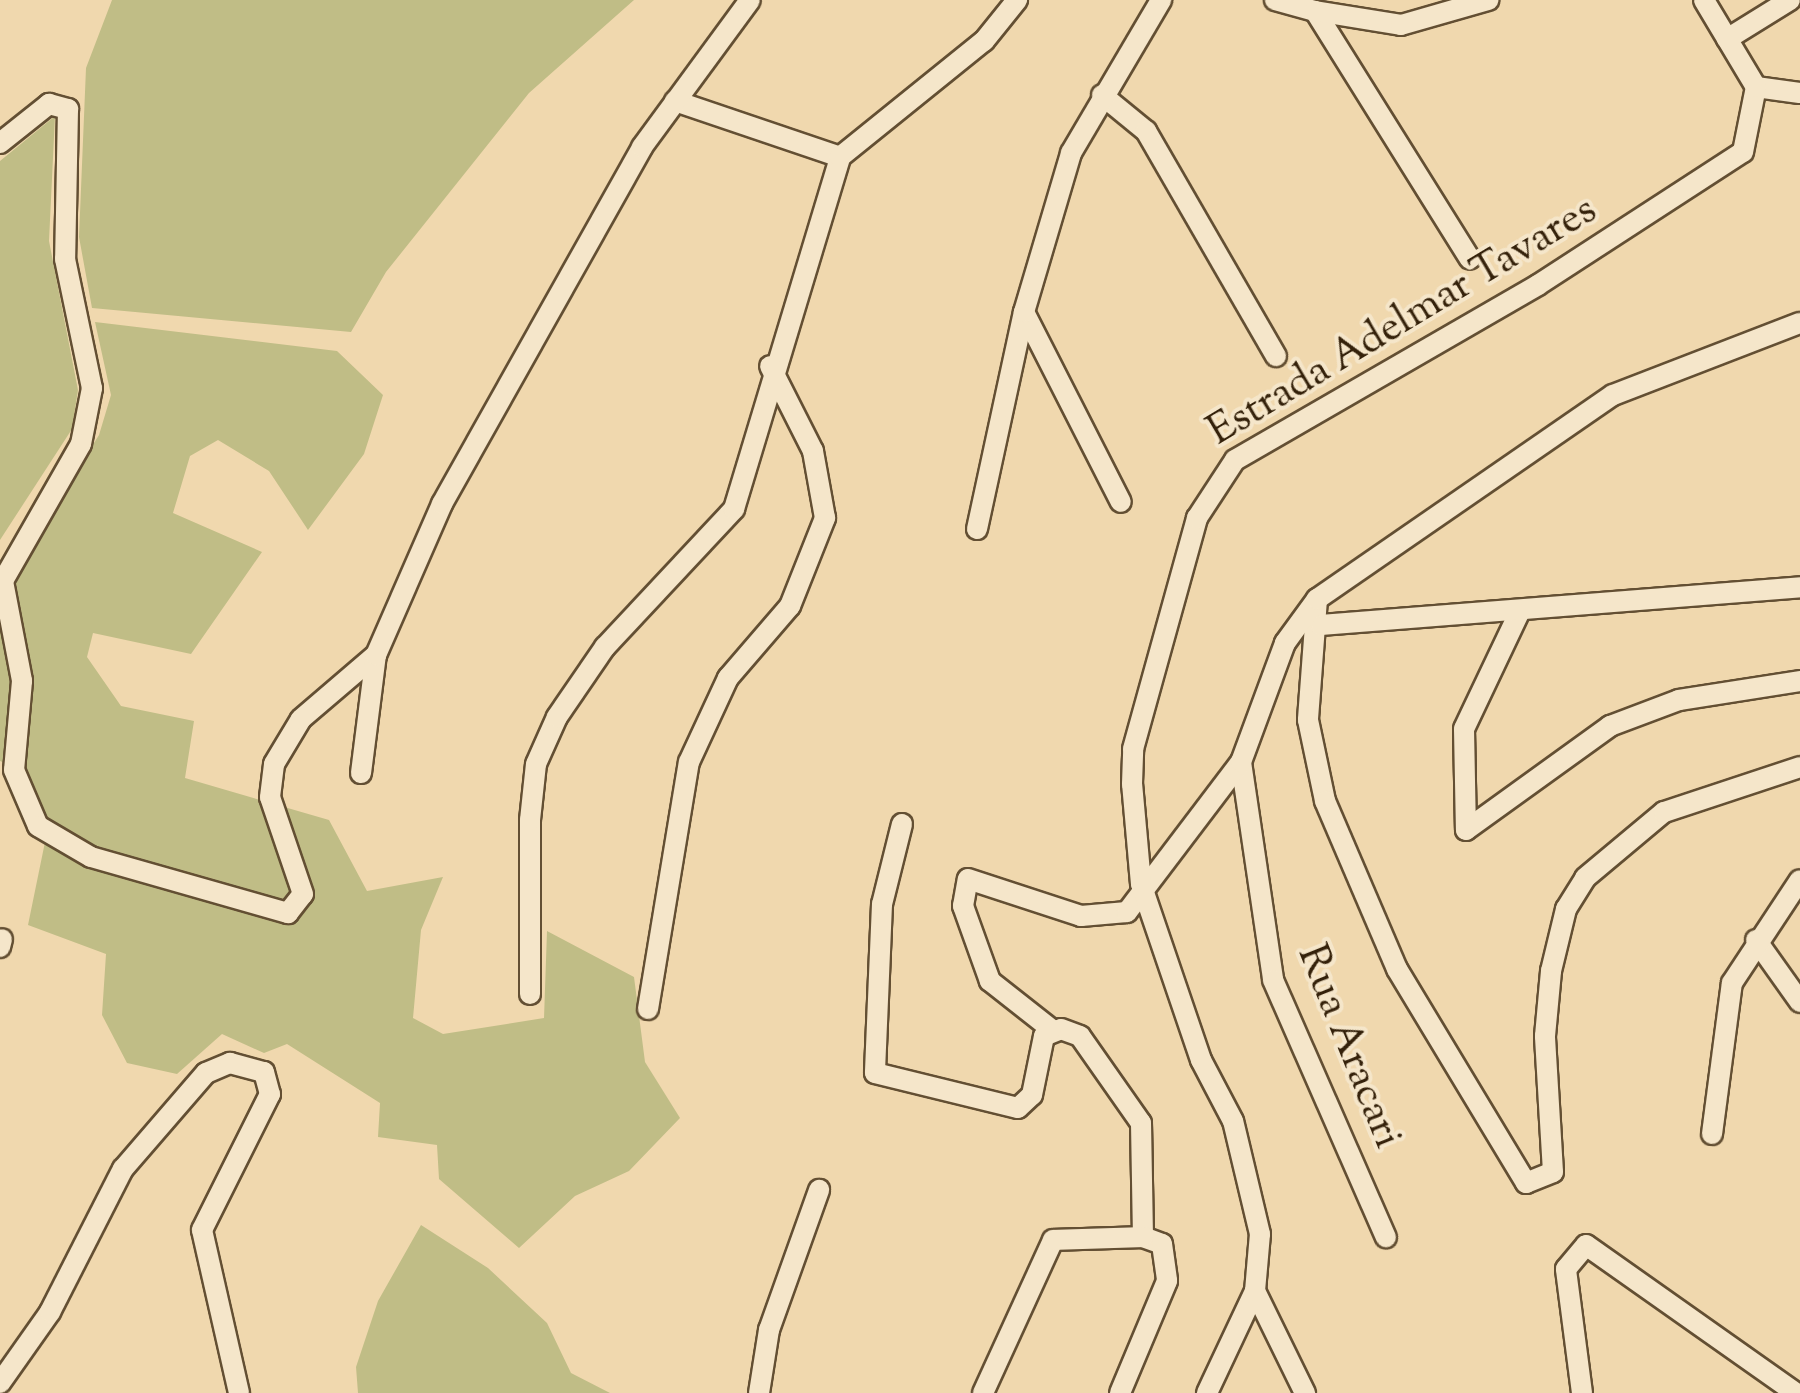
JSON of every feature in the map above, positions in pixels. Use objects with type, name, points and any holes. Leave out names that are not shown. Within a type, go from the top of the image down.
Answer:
[{"type":"street","points":[[361,773],[376,655],[504,388],[674,100],[750,0]]},
{"type":"street","points":[[530,994],[536,764],[605,647],[734,509],[770,366],[840,158],[984,41],[1017,0]]},
{"type":"street","points":[[977,529],[1024,312],[1071,153],[1161,0]]},
{"type":"street","points":[[1275,0],[1316,12],[1401,25],[1488,0]]},
{"type":"street","points":[[1704,0],[1756,87],[1800,93]]},
{"type":"street","points":[[1727,39],[1790,0]]},
{"type":"street","points":[[1316,12],[1470,259]]},
{"type":"street","name":"Estrada Adelmar Tavares","points":[[1255,1291],[1260,1234],[1233,1121],[1201,1060],[1142,884],[1133,750],[1197,518],[1223,469],[1719,174],[1750,135],[1756,87]]},
{"type":"street","points":[[1102,95],[1146,131],[1276,356]]},
{"type":"street","points":[[674,100],[840,158]]},
{"type":"street","points":[[0,144],[49,104],[68,110],[65,259],[92,388],[81,444],[3,581],[22,680],[14,770],[38,826],[91,858],[288,913],[303,894],[270,797],[274,764],[301,718],[376,655]]},
{"type":"street","points":[[1024,312],[1122,502]]},
{"type":"street","points":[[1143,1237],[1142,1123],[1080,1036],[1051,1030],[990,981],[962,888],[981,878],[1047,907],[1110,919],[1127,912],[1142,884],[1241,762],[1286,643],[1316,599],[1562,427],[1613,396],[1800,323]]},
{"type":"street","points":[[648,1009],[689,762],[728,678],[790,606],[825,518],[813,451],[770,366]]},
{"type":"street","points":[[1321,625],[1519,613],[1800,587]]},
{"type":"street","points":[[1316,599],[1321,625],[1308,720],[1325,801],[1397,969],[1526,1182],[1552,1172],[1545,1036],[1552,971],[1566,909],[1585,878],[1664,812],[1800,767]]},
{"type":"street","points":[[1519,613],[1464,729],[1466,830],[1610,726],[1678,700],[1800,681]]},
{"type":"street","name":"Rua Aracari","points":[[1241,762],[1274,980],[1386,1236]]},
{"type":"street","points":[[902,824],[882,904],[875,1073],[1018,1108],[1032,1095],[1051,1030]]},
{"type":"street","points":[[1712,1134],[1724,1018],[1756,940],[1800,880]]},
{"type":"street","points":[[1756,940],[1800,1002]]},
{"type":"street","points":[[0,1382],[50,1312],[123,1170],[206,1073],[230,1063],[264,1072],[270,1094],[202,1230],[238,1393]]},
{"type":"street","points":[[759,1393],[769,1330],[818,1190]]},
{"type":"street","points":[[982,1393],[1053,1240],[1143,1237],[1162,1244],[1167,1281],[1120,1393]]},
{"type":"street","points":[[1582,1393],[1566,1269],[1586,1245],[1796,1393]]},
{"type":"street","points":[[1207,1393],[1255,1291]]},
{"type":"street","points":[[1255,1291],[1305,1393]]},
{"type":"shaded area","points":[[112,0],[634,0],[529,93],[386,272],[351,332],[92,308],[79,237],[86,68]]},
{"type":"shaded area","points":[[55,116],[49,241],[78,390],[72,429],[0,540],[0,161]]},
{"type":"shaded area","points":[[95,322],[337,351],[383,395],[364,454],[308,530],[269,471],[218,440],[190,456],[173,513],[262,552],[191,654],[93,633],[87,657],[121,706],[194,721],[185,778],[329,820],[367,891],[443,877],[421,930],[413,1018],[443,1034],[544,1018],[547,931],[634,977],[645,1062],[680,1118],[629,1171],[575,1196],[519,1248],[439,1179],[437,1145],[378,1137],[380,1103],[287,1044],[264,1053],[222,1034],[177,1074],[127,1063],[102,1015],[106,954],[28,925],[45,842],[15,767],[0,761],[0,593],[99,435],[111,395]]},
{"type":"shaded area","points":[[421,1225],[488,1268],[547,1323],[571,1373],[610,1393],[358,1393],[356,1367],[378,1301]]}]
